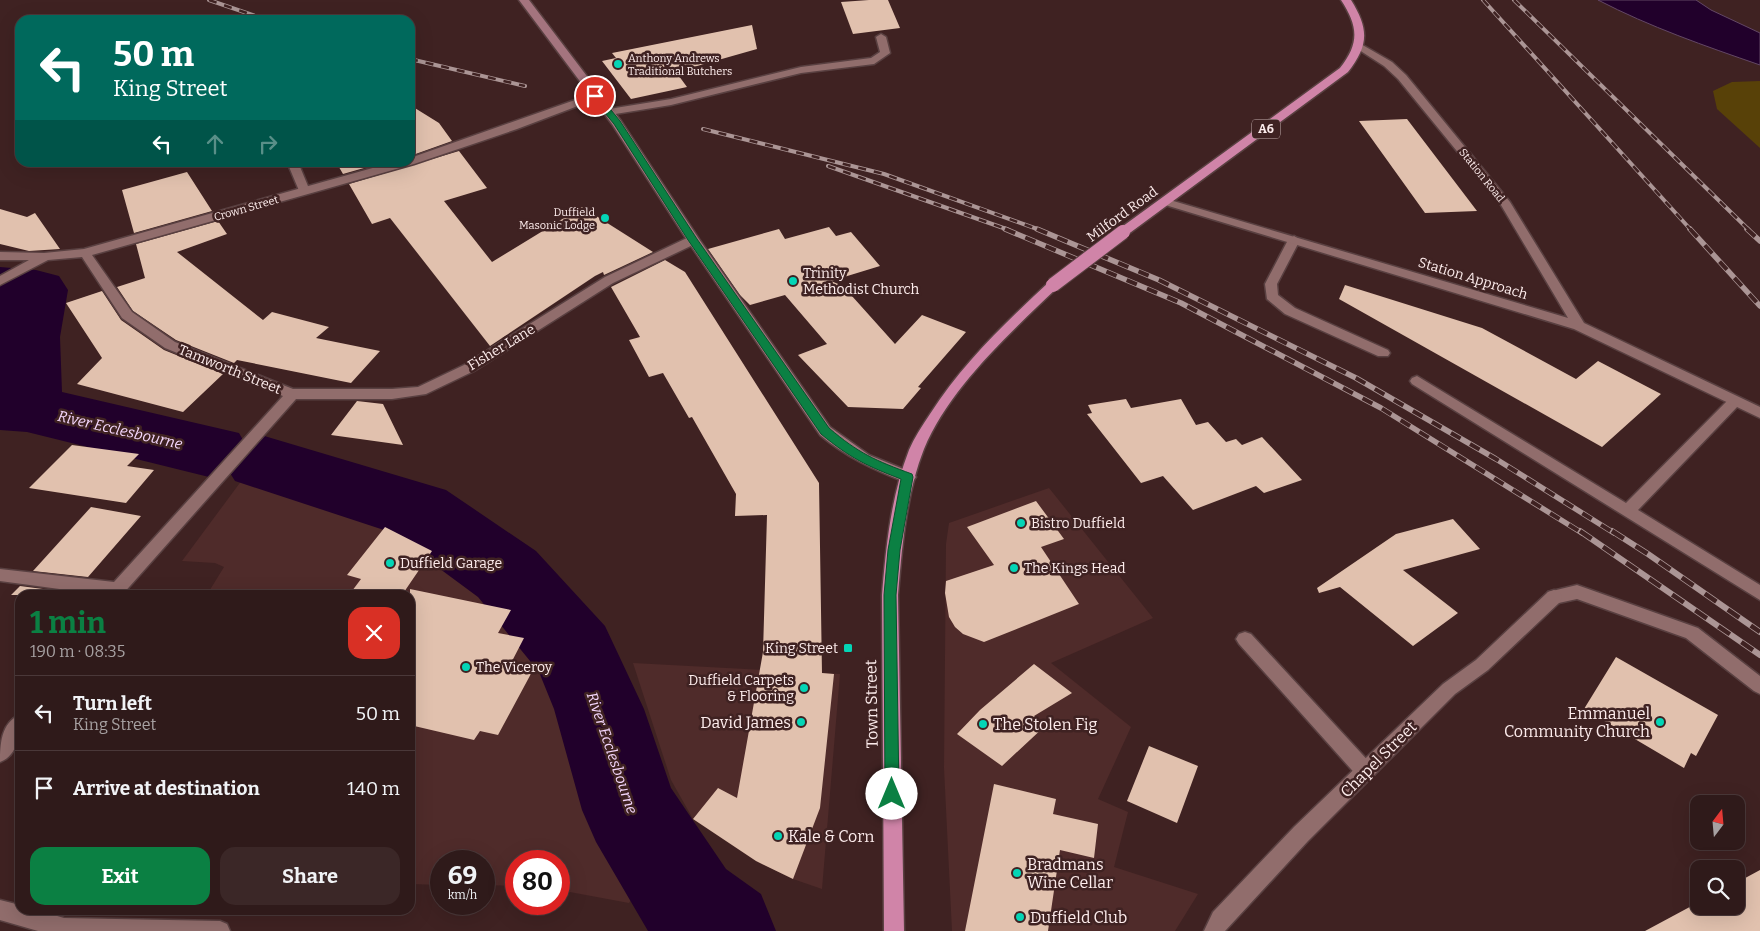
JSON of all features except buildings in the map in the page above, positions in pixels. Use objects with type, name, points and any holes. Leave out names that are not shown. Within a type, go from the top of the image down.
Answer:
[{"type":"highway","points":[[1346,0],[1359,23],[1361,32],[1359,46]]},
{"type":"highway","name":"Milford Road","points":[[908,477],[918,446],[959,380],[1001,334],[1053,286],[1123,232],[1337,76],[1349,64],[1359,46]]},
{"type":"highway","name":"Town Street","points":[[894,931],[890,595],[894,550],[908,477]]},
{"type":"street","points":[[524,0],[609,112],[693,240],[825,431],[848,451],[872,464],[908,477]]},
{"type":"street","points":[[609,112],[671,102],[801,70],[874,61],[885,53],[881,37]]},
{"type":"street","name":"Station Road","points":[[1359,46],[1388,64],[1402,77],[1506,204],[1579,326]]},
{"type":"street","name":"Crown Street","points":[[415,160],[513,127],[595,96]]},
{"type":"street","points":[[294,167],[304,192]]},
{"type":"street","name":"Crown Street","points":[[84,253],[392,167]]},
{"type":"street","name":"Station Approach","points":[[1166,202],[1579,326],[1760,413]]},
{"type":"street","name":"Fisher Lane","points":[[292,394],[392,394],[421,391],[469,368],[609,280],[693,240]]},
{"type":"street","points":[[1294,240],[1271,284],[1272,296],[1290,310],[1383,354]]},
{"type":"street","points":[[0,256],[44,257],[84,253]]},
{"type":"street","name":"Tamworth Street","points":[[84,253],[127,315],[170,345],[292,394],[117,590]]},
{"type":"street","points":[[4,279],[44,257]]},
{"type":"street","points":[[1418,381],[1760,593]]},
{"type":"street","points":[[1627,510],[1734,402]]},
{"type":"street","points":[[0,575],[101,590]]},
{"type":"street","name":"Chapel Street","points":[[1214,931],[1220,919],[1301,834],[1449,689],[1482,665],[1554,597],[1577,592],[1692,633],[1760,686]]},
{"type":"street","points":[[1245,639],[1366,772]]},
{"type":"street","points":[[0,754],[15,731]]},
{"type":"street","points":[[0,910],[15,915]]},
{"type":"street","points":[[16,915],[62,929],[220,931]]},
{"type":"shaded area","points":[[1598,0],[1696,0],[1711,10],[1760,33],[1760,65],[1658,27]]},
{"type":"shaded area","points":[[1760,81],[1760,148],[1717,109],[1713,91],[1732,82]]},
{"type":"shaded area","points":[[245,476],[317,492],[411,529],[515,604],[553,656],[581,716],[608,828],[640,886],[629,903],[570,892],[570,850],[505,850],[505,886],[495,885],[495,850],[430,850],[430,885],[415,884],[415,590],[210,590],[224,567],[215,563],[182,561]]},
{"type":"shaded area","points":[[1049,488],[1153,618],[1051,663],[1131,727],[1098,799],[1128,812],[1114,867],[1198,894],[1175,931],[952,931],[944,768],[946,544],[949,523]]},
{"type":"shaded area","points":[[633,663],[840,674],[822,889],[793,879],[756,861],[693,819],[671,780]]},
{"type":"waterway","name":"River Ecclesbourne","points":[[0,286],[36,290],[27,337],[27,408]]},
{"type":"waterway","name":"River Ecclesbourne","points":[[0,406],[27,408]]},
{"type":"waterway","name":"River Ecclesbourne","points":[[27,408],[213,452]]},
{"type":"waterway","name":"River Ecclesbourne","points":[[261,462],[418,511],[507,574],[574,652],[599,709],[630,810],[690,905],[724,931]]},
{"type":"railway","points":[[209,0],[252,15]]},
{"type":"railway","points":[[1483,0],[1691,230]]},
{"type":"railway","points":[[1514,0],[1749,230]]},
{"type":"railway","points":[[415,60],[525,86]]},
{"type":"railway","points":[[703,129],[884,174],[1040,230]]},
{"type":"railway","points":[[828,166],[1009,230]]},
{"type":"railway","points":[[1005,229],[1181,303],[1381,408],[1582,533]]},
{"type":"railway","points":[[1037,229],[1159,280],[1356,378],[1496,459],[1614,533]]},
{"type":"railway","points":[[1690,229],[1760,306]]},
{"type":"railway","points":[[1747,229],[1760,241]]},
{"type":"railway","points":[[1580,531],[1760,655]]},
{"type":"railway","points":[[1612,531],[1760,632]]},
{"type":"place","name":"Anthony Andrews Traditional Butchers","points":[[618,64]]},
{"type":"place","name":"Duffield Masonic Lodge","points":[[605,218]]},
{"type":"place","name":"Trinity Methodist Church","points":[[793,281]]},
{"type":"place","name":"Bistro Duffield","points":[[1021,523]]},
{"type":"place","name":"Duffield Garage","points":[[390,563]]},
{"type":"place","name":"The Kings Head","points":[[1014,568]]},
{"type":"place","name":"King Street","points":[[848,648]]},
{"type":"place","name":"The Viceroy","points":[[466,667]]},
{"type":"place","name":"Duffield Carpets & Flooring","points":[[804,688]]},
{"type":"place","name":"David James","points":[[801,722]]},
{"type":"place","name":"Emmanuel Community Church","points":[[1660,722]]},
{"type":"place","name":"The Stolen Fig","points":[[983,724]]},
{"type":"place","name":"Kale & Corn","points":[[778,836]]},
{"type":"place","name":"Bradmans Wine Cellar","points":[[1017,873]]},
{"type":"place","name":"Duffield Club","points":[[1020,917]]},
{"type":"route","points":[[595,96],[617,123],[693,240],[825,431],[848,451],[872,464],[908,477],[894,550],[890,595],[892,794]]}]
